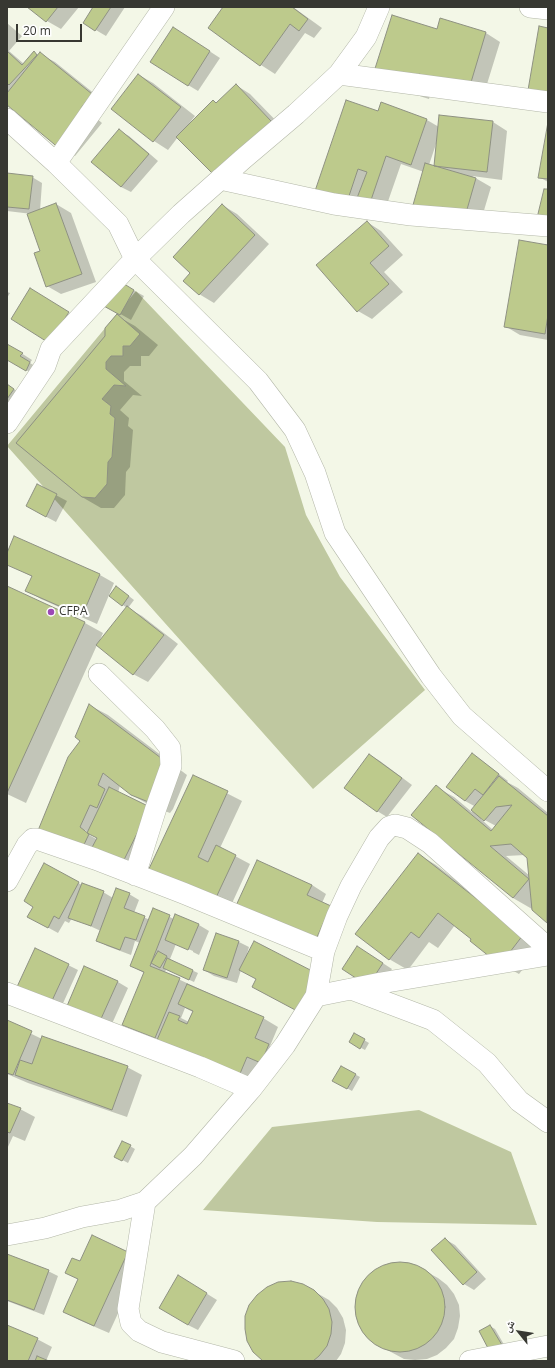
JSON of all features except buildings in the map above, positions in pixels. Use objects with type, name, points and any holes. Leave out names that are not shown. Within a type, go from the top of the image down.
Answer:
[{"type":"street","points":[[56,163],[164,7]]},
{"type":"street","points":[[7,424],[45,366],[51,349],[136,259],[181,214],[296,114],[339,74],[366,37],[379,7]]},
{"type":"street","points":[[530,7],[548,9]]},
{"type":"street","points":[[339,74],[548,102]]},
{"type":"street","points":[[7,119],[56,163],[118,224],[136,259],[258,380],[295,430],[315,473],[335,533],[432,676],[462,716],[548,791]]},
{"type":"street","points":[[220,180],[334,204],[411,215],[548,226]]},
{"type":"street","points":[[99,674],[155,729],[170,748],[171,766],[135,875]]},
{"type":"street","points":[[7,1235],[45,1228],[82,1217],[121,1210],[145,1202],[193,1156],[251,1089],[285,1045],[316,996],[324,952],[337,916],[351,886],[379,838],[389,827],[395,824],[407,828],[430,843],[548,948]]},
{"type":"street","points":[[7,881],[27,845],[33,840],[37,839],[135,875],[324,952]]},
{"type":"street","points":[[316,996],[548,955]]},
{"type":"street","points":[[351,989],[433,1020],[487,1063],[519,1101],[548,1122]]},
{"type":"street","points":[[7,993],[193,1064],[251,1089]]},
{"type":"street","points":[[145,1202],[128,1309],[131,1324],[138,1331],[162,1342],[234,1361]]},
{"type":"street","points":[[470,1361],[548,1346]]},
{"type":"green space","points":[[136,291],[285,447],[306,515],[340,577],[425,690],[313,789],[7,446]]},
{"type":"green space","points":[[419,1110],[511,1152],[537,1225],[377,1222],[203,1210],[272,1127]]},
{"type":"place","name":"CFPA","points":[[51,612]]}]
